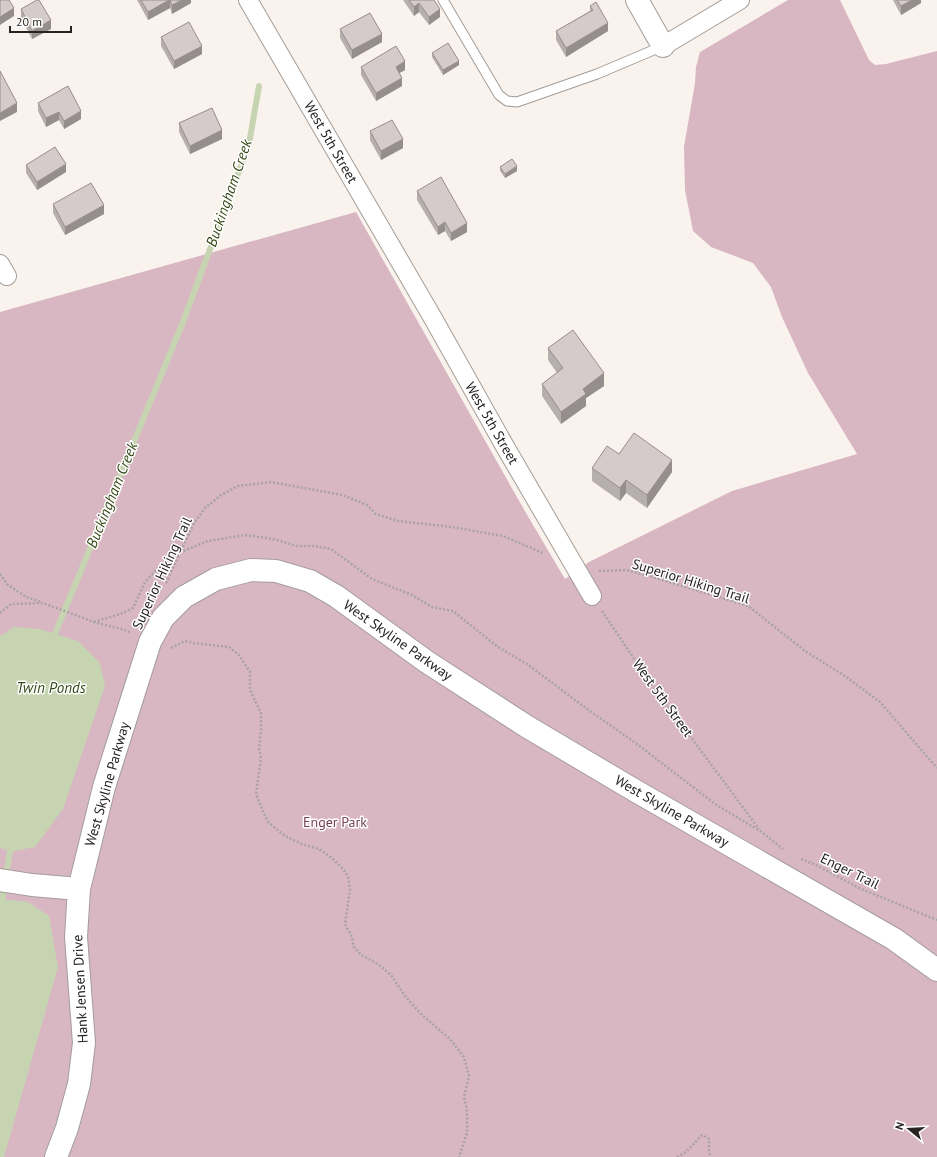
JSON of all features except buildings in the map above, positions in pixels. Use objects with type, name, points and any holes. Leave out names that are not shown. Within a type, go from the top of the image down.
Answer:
[{"type":"street","name":"West 5th Street","points":[[248,0],[592,596]]},
{"type":"street","points":[[637,0],[663,46],[740,0]]},
{"type":"street","name":"West Skyline Parkway","points":[[79,889],[104,787],[150,642],[163,618],[184,596],[216,578],[251,570],[276,571],[310,582],[336,596],[427,662],[526,726],[634,790],[894,939],[937,970]]},
{"type":"street","points":[[0,880],[32,885],[79,889]]},
{"type":"street","name":"Hank Jensen Drive","points":[[56,1157],[67,1128],[79,1084],[84,1043],[76,937],[79,889]]},
{"type":"lane","points":[[443,0],[499,95],[507,101],[517,102],[597,74],[663,46]]},
{"type":"path","name":"Superior Hiking Trail","points":[[164,588],[194,523],[205,508],[221,495],[238,486],[271,482],[342,495],[367,505],[376,514],[398,521],[452,527],[503,536],[546,554]]},
{"type":"path","name":"Superior Hiking Trail","points":[[576,566],[603,571],[626,570],[748,606],[805,651],[845,676],[880,702],[937,768]]},
{"type":"path","points":[[0,574],[6,584],[26,596],[43,603]]},
{"type":"path","name":"West 5th Street","points":[[592,596],[647,678],[760,831],[784,850]]},
{"type":"path","name":"Superior Hiking Trail","points":[[0,613],[12,604],[43,603],[94,622],[125,630]]},
{"type":"path","name":"Superior Hiking Trail","points":[[150,642],[170,649],[185,641],[193,644],[216,645],[229,648],[239,655],[250,672],[250,690],[261,713],[261,730],[258,748],[261,759],[256,794],[260,807],[268,822],[285,836],[302,844],[319,849],[332,858],[344,870],[348,878],[350,889],[345,924],[352,937],[354,947],[361,955],[378,964],[391,975],[405,996],[422,1015],[450,1039],[464,1057],[470,1076],[464,1097],[467,1110],[467,1133],[459,1157]]},
{"type":"path","name":"Enger Trail","points":[[796,858],[816,865],[859,888],[937,920]]},
{"type":"path","points":[[677,1157],[686,1152],[702,1135],[708,1139],[709,1154],[711,1157]]},
{"type":"green space","name":"Enger Park","points":[[788,0],[840,0],[869,60],[875,65],[886,64],[937,51],[937,1157],[0,1157],[0,312],[356,212],[526,513],[565,579],[589,562],[732,491],[857,454],[808,373],[782,317],[771,287],[753,263],[711,247],[693,231],[685,190],[684,147],[695,83],[696,67],[700,52]]},
{"type":"water","name":"Twin Ponds","points":[[14,627],[40,629],[78,641],[100,663],[105,686],[63,809],[35,847],[9,852],[0,847],[0,636]]},
{"type":"water","points":[[0,899],[28,902],[49,916],[58,967],[4,1157],[0,1157]]},
{"type":"waterway","name":"Buckingham Creek","points":[[52,641],[183,322],[249,144],[259,86]]},
{"type":"waterway","name":"Buckingham Creek","points":[[0,912],[11,845]]}]
